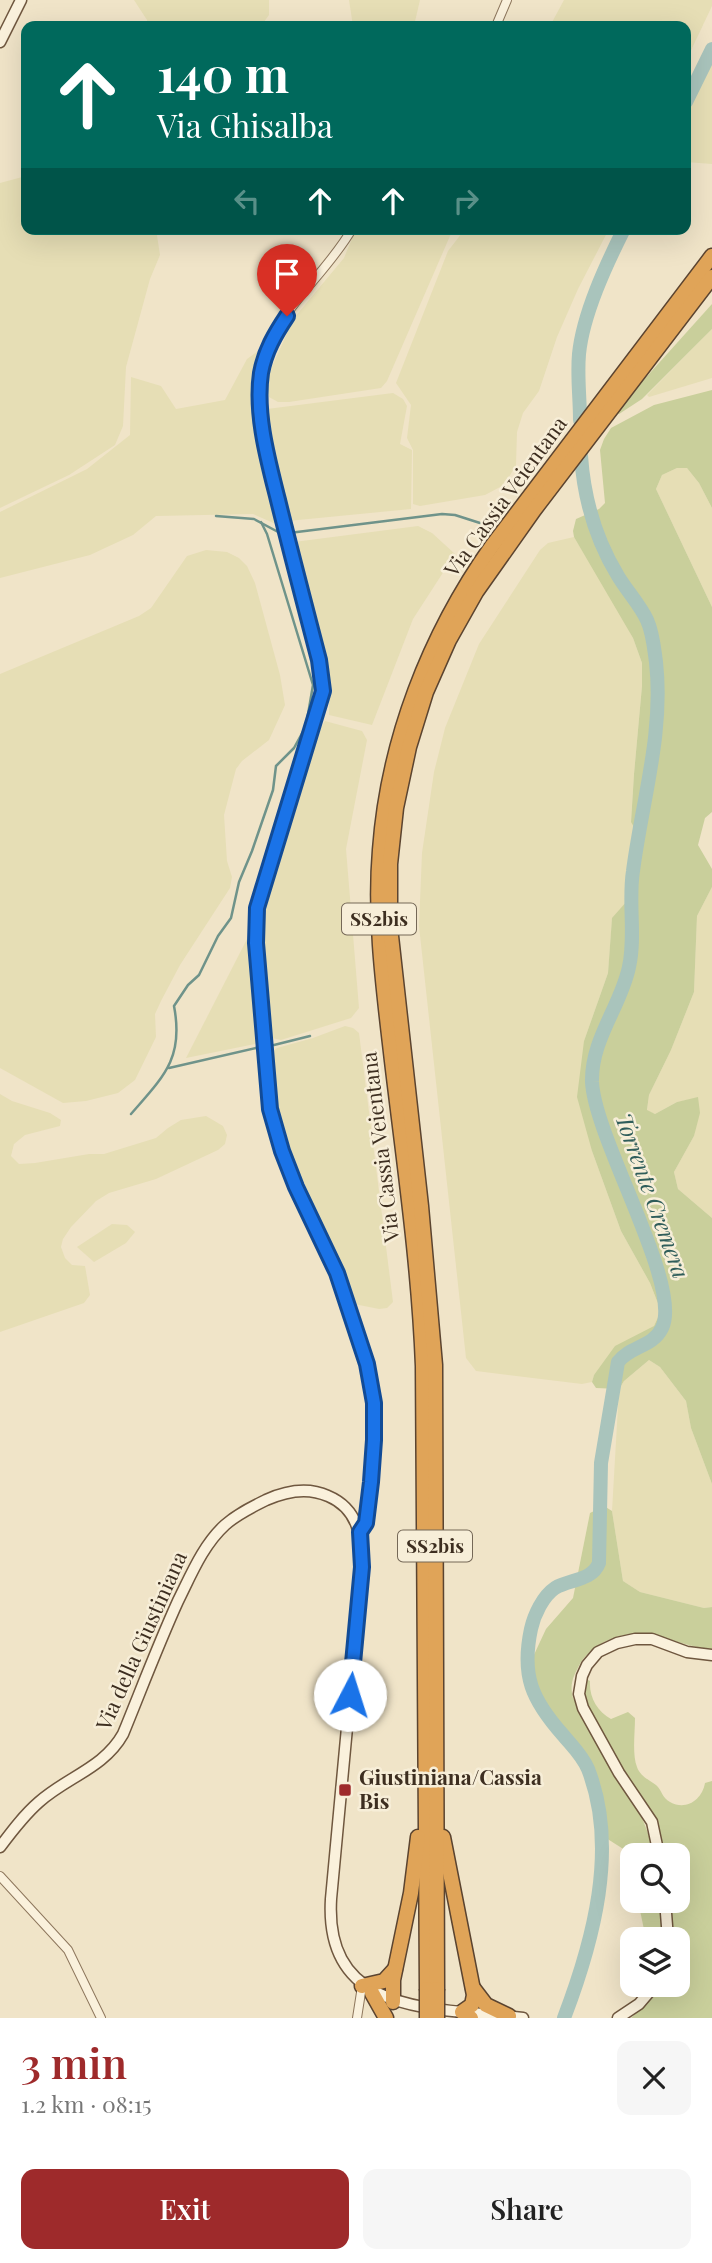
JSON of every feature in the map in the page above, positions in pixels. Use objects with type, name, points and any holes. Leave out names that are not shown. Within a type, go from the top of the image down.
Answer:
[{"type":"highway","points":[[650,348],[712,242]]},
{"type":"highway","points":[[650,348],[712,256]]},
{"type":"highway","points":[[650,348],[712,277]]},
{"type":"highway","points":[[650,348],[712,292]]},
{"type":"highway","name":"Via Cassia Veientana","points":[[437,2018],[432,1989],[429,1365],[421,1324],[381,959],[378,891],[381,836],[401,734],[422,671],[449,617],[475,572],[650,348]]},
{"type":"highway","points":[[395,1968],[384,1981],[367,1989],[389,2018],[398,2003],[395,1968],[431,1792]]},
{"type":"highway","points":[[431,1792],[472,1987],[473,2003],[466,2015]]},
{"type":"highway","points":[[472,1987],[485,2005],[512,2017]]},
{"type":"highway","name":"Via Cassia Veientana","points":[[426,2018],[432,1989]]},
{"type":"street","points":[[0,42],[21,0]]},
{"type":"street","points":[[498,21],[507,0]]},
{"type":"street","points":[[348,235],[332,260],[300,295],[274,336],[264,358],[260,387],[264,435],[319,660],[323,691],[257,908],[257,955],[270,1109],[296,1187],[337,1273],[367,1364],[372,1392],[374,1440],[371,1482],[366,1523],[360,1532],[362,1567],[330,1913],[332,1932],[339,1954],[351,1974],[367,1989],[398,2003],[466,2015],[512,2017]]},
{"type":"street","name":"Via della Giustiniana","points":[[0,1847],[24,1816],[41,1800],[104,1759],[115,1748],[189,1578],[213,1537],[228,1522],[279,1495],[294,1491],[311,1492],[331,1497],[343,1505],[360,1532]]},
{"type":"street","points":[[656,1843],[652,1822],[616,1768],[583,1708],[579,1694],[582,1676],[587,1665],[598,1653],[611,1645],[632,1639],[652,1639],[687,1652],[712,1655]]},
{"type":"street","points":[[0,1876],[68,1950],[101,2018]]},
{"type":"street","points":[[357,2018],[367,1989]]},
{"type":"street","points":[[618,2018],[645,1997]]},
{"type":"shaded area","points":[[134,0],[269,0],[269,15],[265,21],[147,20]]},
{"type":"shaded area","points":[[349,0],[420,0],[415,21],[352,21]]},
{"type":"shaded area","points":[[564,0],[712,0],[712,6],[691,50],[691,21],[553,21]]},
{"type":"shaded area","points":[[712,59],[712,164],[691,162],[691,105]]},
{"type":"shaded area","points":[[21,177],[21,235],[157,235],[160,255],[150,279],[126,367],[123,426],[115,445],[69,475],[0,508],[0,183]]},
{"type":"shaded area","points":[[354,235],[450,235],[387,381],[381,388],[278,402],[269,397],[264,384],[294,318],[344,258]]},
{"type":"shaded area","points":[[460,235],[606,235],[557,337],[539,391],[523,413],[517,432],[516,465],[509,477],[502,486],[485,495],[420,506],[413,504],[413,450],[407,438],[411,405],[396,383],[448,251]]},
{"type":"shaded area","points":[[712,329],[712,378],[649,397],[647,395]]},
{"type":"shaded area","points":[[261,349],[256,372],[255,411],[262,461],[278,525],[253,514],[156,516],[133,535],[90,555],[0,578],[0,512],[87,469],[130,435],[131,377],[161,386],[176,409],[225,400],[247,359]]},
{"type":"shaded area","points":[[393,393],[403,399],[407,406],[400,444],[412,450],[411,509],[288,521],[273,464],[267,409]]},
{"type":"shaded area","points":[[677,468],[687,468],[699,483],[712,508],[712,607],[656,489],[662,475]]},
{"type":"shaded area","points":[[418,526],[432,533],[455,554],[413,619],[372,725],[329,715],[329,676],[294,542]]},
{"type":"shaded area","points":[[574,537],[611,597],[633,638],[642,663],[631,821],[638,834],[627,901],[612,919],[608,973],[584,1041],[592,1151],[621,1231],[650,1283],[659,1306],[659,1315],[654,1326],[594,1375],[592,1382],[582,1384],[476,1371],[466,1358],[419,926],[422,853],[434,772],[445,728],[479,644],[540,550],[548,543]]},
{"type":"shaded area","points":[[206,550],[227,552],[247,566],[255,583],[280,675],[285,705],[269,740],[236,769],[224,815],[227,861],[232,877],[230,888],[180,965],[161,1001],[155,1014],[156,1037],[135,1080],[118,1093],[86,1101],[63,1103],[0,1068],[0,674],[139,616],[151,608],[187,556]]},
{"type":"shaded area","points":[[325,721],[362,731],[367,740],[346,849],[359,1008],[351,1018],[281,1040],[272,1038],[258,921],[318,732]]},
{"type":"shaded area","points":[[712,887],[712,1218],[678,1189],[674,1172],[694,1136],[698,1098],[677,1102],[655,1114],[647,1111],[649,1095],[671,1050],[694,992],[697,916]]},
{"type":"shaded area","points":[[247,939],[258,1039],[255,1044],[186,1058]]},
{"type":"shaded area","points":[[345,1026],[359,1033],[393,1302],[387,1308],[354,1304],[334,1250],[290,1152],[279,1113],[270,1054],[277,1048]]},
{"type":"shaded area","points":[[0,1094],[12,1101],[50,1113],[61,1120],[60,1126],[25,1135],[14,1144],[11,1156],[19,1164],[104,1154],[156,1138],[181,1120],[206,1116],[223,1126],[227,1135],[225,1144],[218,1150],[156,1179],[109,1193],[96,1201],[71,1227],[61,1247],[65,1258],[72,1265],[85,1266],[90,1295],[84,1303],[0,1332]]},
{"type":"shaded area","points":[[112,1224],[127,1225],[135,1232],[126,1243],[94,1262],[77,1247]]},
{"type":"shaded area","points":[[649,1360],[660,1367],[686,1401],[691,1428],[712,1484],[712,1607],[704,1608],[640,1592],[623,1581],[612,1511],[619,1389],[624,1381]]},
{"type":"green space","points":[[712,304],[712,329],[642,399],[619,414],[614,413]]},
{"type":"green space","points":[[712,390],[712,508],[699,483],[687,468],[677,468],[662,475],[656,489],[712,607],[712,812],[705,818],[698,845],[712,869],[712,887],[697,916],[694,992],[671,1050],[649,1095],[647,1110],[655,1114],[677,1102],[698,1097],[700,1113],[694,1136],[674,1172],[678,1189],[712,1218],[712,1484],[691,1428],[686,1401],[660,1367],[649,1360],[624,1381],[619,1389],[596,1388],[592,1382],[615,1346],[654,1326],[659,1315],[659,1306],[650,1283],[621,1231],[592,1151],[577,1097],[584,1041],[608,973],[612,918],[627,901],[638,834],[631,822],[642,663],[633,638],[573,531],[576,519],[599,509],[605,503],[600,450],[611,428],[654,405]]},
{"type":"green space","points":[[604,1506],[612,1511],[623,1581],[640,1592],[704,1608],[712,1607],[712,1649],[647,1634],[621,1636],[602,1643],[589,1653],[573,1679],[573,1698],[631,1795],[650,1843],[620,1843],[620,1847],[606,1838],[602,1830],[599,1797],[589,1763],[583,1750],[556,1733],[542,1708],[532,1671],[532,1659],[546,1629],[573,1598],[590,1513]]},
{"type":"green space","points":[[586,1679],[590,1681],[595,1703],[606,1716],[611,1719],[628,1712],[635,1718],[634,1750],[638,1770],[658,1787],[667,1800],[682,1805],[692,1802],[701,1794],[705,1783],[712,1781],[712,2018],[631,2018],[653,1997],[690,1997],[690,1927],[670,1927],[668,1913],[690,1913],[690,1843],[659,1843],[658,1832],[583,1705],[583,1683]]},
{"type":"green space","points":[[641,1913],[661,1913],[662,1927],[643,1927]]},
{"type":"waterway","name":"Torrente Cremera","points":[[691,92],[712,49]]},
{"type":"waterway","name":"Torrente Cremera","points":[[580,420],[578,370],[581,339],[596,290],[621,235]]},
{"type":"waterway","name":"Torrente Cremera","points":[[564,2018],[593,1927],[602,1862],[601,1831],[597,1799],[586,1764],[552,1722],[532,1686],[527,1660],[528,1646],[534,1618],[547,1596],[555,1588],[591,1573],[599,1563],[601,1463],[618,1362],[658,1334],[662,1328],[665,1308],[650,1247],[607,1139],[592,1082],[596,1051],[620,995],[631,955],[632,883],[655,741],[658,688],[656,662],[647,620],[618,576],[597,533],[588,503],[581,456]]},
{"type":"waterway","points":[[216,516],[254,519],[280,533],[442,514],[480,523]]},
{"type":"waterway","points":[[131,1114],[169,1065],[176,1039],[174,1006],[188,985],[199,975],[218,936],[231,918],[239,882],[273,790],[276,766],[294,748],[306,726],[313,685],[261,522]]},
{"type":"waterway","points":[[274,1045],[310,1036]]},
{"type":"waterway","points":[[169,1068],[260,1047]]},
{"type":"place","name":"Giustiniana/Cassia Bis","points":[[345,1790]]},
{"type":"route","points":[[287,316],[264,358],[260,387],[261,413],[269,465],[319,660],[323,691],[270,861],[255,926],[270,1109],[296,1187],[337,1273],[367,1364],[374,1403],[371,1482],[366,1523],[360,1532],[362,1567],[350,1695]]}]
